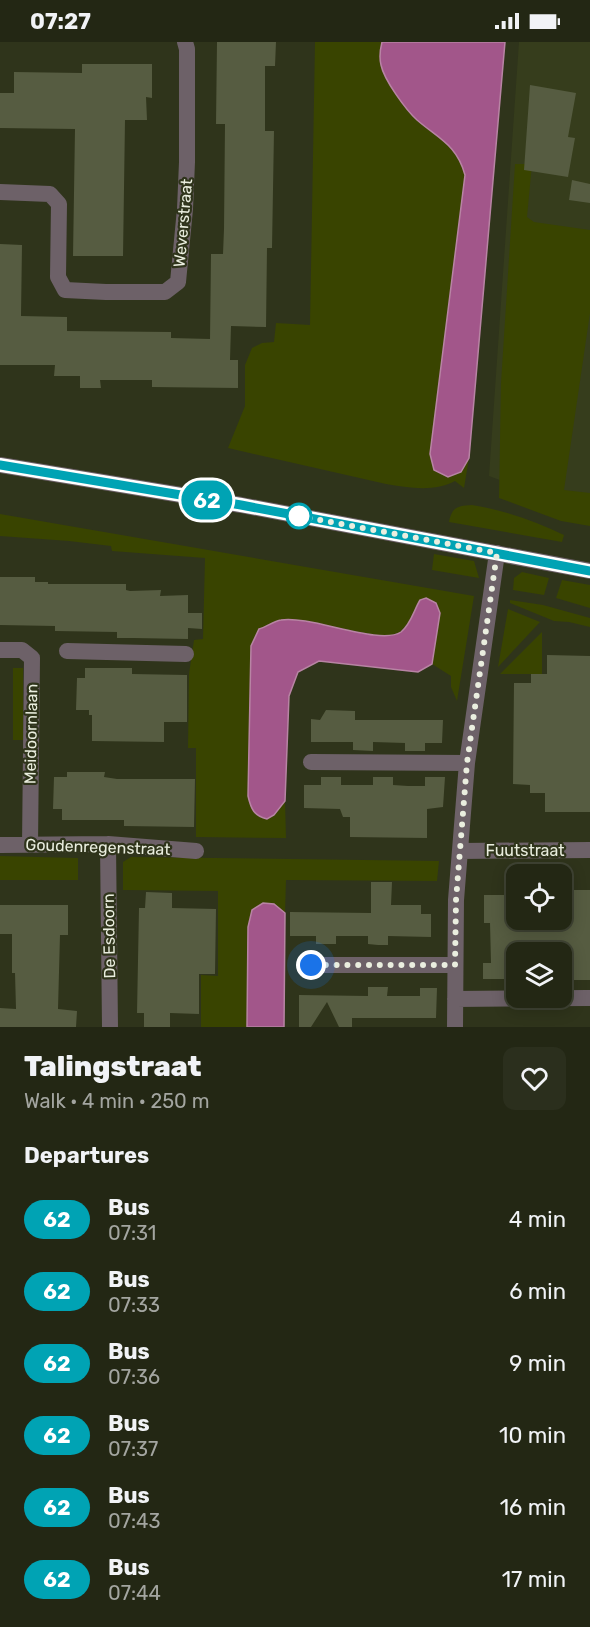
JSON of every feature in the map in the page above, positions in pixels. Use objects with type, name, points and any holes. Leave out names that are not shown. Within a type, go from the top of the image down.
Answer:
[{"type":"street","name":"Weverstraat","points":[[0,192],[50,194],[59,204],[58,277],[65,290],[165,292],[178,282],[187,162],[187,49],[185,42]]},
{"type":"street","points":[[0,465],[241,505],[590,571]]},
{"type":"street","points":[[455,1027],[456,900],[467,763],[497,553]]},
{"type":"street","name":"Meidoornlaan","points":[[0,650],[22,650],[32,658],[30,844]]},
{"type":"street","points":[[67,651],[186,654]]},
{"type":"street","points":[[311,762],[467,763]]},
{"type":"street","name":"Goudenregenstraat","points":[[0,845],[108,844],[196,851]]},
{"type":"street","name":"De Esdoorn","points":[[108,844],[110,1027]]},
{"type":"street","name":"Fuutstraat","points":[[460,851],[590,850]]},
{"type":"street","points":[[311,965],[455,965]]},
{"type":"street","points":[[455,999],[589,998]]},
{"type":"shaded area","points":[[382,42],[505,42],[469,458],[461,472],[448,477],[434,470],[430,454],[465,175],[452,149],[412,115],[391,86],[380,62]]},
{"type":"shaded area","points":[[519,42],[590,42],[590,513],[489,476]]},
{"type":"shaded area","points":[[426,598],[436,603],[440,613],[432,664],[418,672],[319,661],[298,672],[289,696],[285,801],[274,815],[267,819],[256,814],[248,796],[251,646],[259,629],[278,621],[294,620],[361,633],[391,635],[404,629],[420,600]]},
{"type":"shaded area","points":[[263,903],[274,904],[285,913],[284,1027],[247,1027],[248,927],[252,910]]},
{"type":"green space","points":[[315,42],[382,42],[380,62],[391,86],[412,115],[452,149],[462,165],[465,175],[458,474],[469,458],[464,488],[455,481],[439,487],[412,488],[228,448],[245,406],[245,365],[252,348],[262,343],[274,342],[276,323],[310,325]]},
{"type":"green space","points":[[515,164],[532,164],[527,217],[534,222],[590,230],[590,313],[564,490],[590,493],[590,526],[561,521],[499,498],[501,383]]},
{"type":"green space","points":[[472,505],[508,513],[542,525],[564,535],[562,542],[449,522],[456,508]]},
{"type":"green space","points":[[0,514],[474,596],[457,701],[451,687],[451,676],[432,664],[440,613],[436,603],[426,598],[420,600],[410,621],[400,632],[386,637],[301,621],[267,819],[274,815],[285,801],[286,838],[196,837],[196,748],[188,748],[189,674],[194,640],[203,639],[205,558],[112,551],[111,546],[0,536]]},
{"type":"green space","points":[[434,554],[474,561],[479,578],[432,570]]},
{"type":"green space","points":[[522,572],[549,578],[544,595],[513,590],[514,578]]},
{"type":"green space","points":[[562,580],[590,585],[590,608],[556,598]]},
{"type":"green space","points":[[510,600],[543,605],[590,618],[590,627],[554,621],[510,603]]},
{"type":"green space","points":[[508,609],[540,622],[498,667]]},
{"type":"green space","points":[[542,632],[542,674],[500,674]]},
{"type":"green space","points":[[13,668],[23,668],[23,740],[13,740]]},
{"type":"green space","points":[[0,856],[78,858],[78,880],[0,880]]},
{"type":"green space","points":[[131,857],[439,861],[437,881],[286,880],[285,913],[269,904],[252,910],[248,927],[247,1027],[201,1027],[201,975],[218,976],[218,891],[123,890],[123,862]]},
{"type":"building","points":[[217,42],[276,42],[275,66],[265,66],[265,131],[274,131],[272,248],[267,248],[266,327],[231,326],[230,360],[238,360],[238,388],[152,387],[152,380],[100,380],[101,388],[80,388],[80,376],[54,376],[55,365],[0,365],[0,244],[22,245],[21,316],[67,317],[67,331],[171,332],[171,338],[210,339],[211,254],[223,254],[224,229],[225,124],[216,124]]},
{"type":"building","points":[[82,64],[152,64],[152,98],[146,97],[147,120],[125,120],[123,256],[73,256],[75,129],[0,128],[0,93],[14,93],[14,72],[82,73]]},
{"type":"building","points":[[530,85],[576,93],[568,137],[575,138],[568,177],[524,170]]},
{"type":"building","points":[[572,180],[590,184],[590,203],[569,200]]},
{"type":"building","points":[[0,577],[35,577],[35,582],[48,582],[48,584],[126,584],[126,590],[130,591],[161,590],[160,596],[188,595],[188,613],[202,613],[202,629],[188,628],[188,639],[117,638],[117,632],[55,631],[55,626],[0,625]]},
{"type":"building","points":[[547,655],[590,656],[590,812],[545,812],[545,793],[530,793],[530,785],[513,784],[514,683],[531,683],[531,674],[547,674]]},
{"type":"building","points":[[85,668],[132,668],[132,674],[187,675],[187,722],[164,722],[164,742],[92,741],[92,715],[89,715],[89,710],[76,710],[77,678],[85,678]]},
{"type":"building","points":[[326,710],[355,711],[355,720],[443,720],[442,743],[425,743],[425,751],[405,751],[405,743],[373,742],[373,751],[353,750],[353,742],[311,742],[311,719],[320,720]]},
{"type":"building","points":[[67,772],[105,772],[104,777],[117,779],[195,779],[194,827],[124,826],[124,820],[62,820],[62,809],[53,809],[54,777],[67,777]]},
{"type":"building","points":[[321,777],[341,777],[341,785],[373,785],[373,777],[393,777],[393,785],[425,786],[425,777],[445,777],[443,807],[427,809],[427,838],[350,837],[350,817],[343,817],[340,809],[304,808],[304,785],[321,785]]},
{"type":"building","points":[[371,882],[392,882],[391,905],[421,905],[421,914],[431,914],[431,937],[388,936],[388,945],[378,945],[368,944],[368,936],[336,936],[336,944],[316,944],[316,936],[290,936],[290,912],[371,913]]},
{"type":"building","points":[[572,890],[590,890],[590,980],[572,980],[572,942],[506,942],[506,979],[483,979],[483,963],[491,963],[490,923],[484,923],[484,895],[506,895],[506,930],[572,930]]},
{"type":"building","points":[[146,892],[172,893],[172,908],[216,909],[215,974],[199,974],[199,1014],[170,1013],[170,1027],[144,1027],[144,1013],[137,1013],[139,908],[145,908]]},
{"type":"building","points":[[0,905],[68,905],[68,935],[60,935],[58,1009],[77,1011],[76,1027],[0,1027],[0,1008],[16,1009],[15,973],[12,973],[12,934],[0,934]]},
{"type":"building","points":[[368,987],[388,987],[387,996],[420,996],[420,988],[437,988],[436,1018],[352,1018],[352,1027],[339,1027],[327,1002],[311,1027],[299,1027],[299,995],[368,996]]},
{"type":"bus line","name":"62","points":[[0,465],[241,505],[590,571]]},
{"type":"route","points":[[299,516],[497,553],[467,763],[456,900],[455,965],[311,965]]}]
